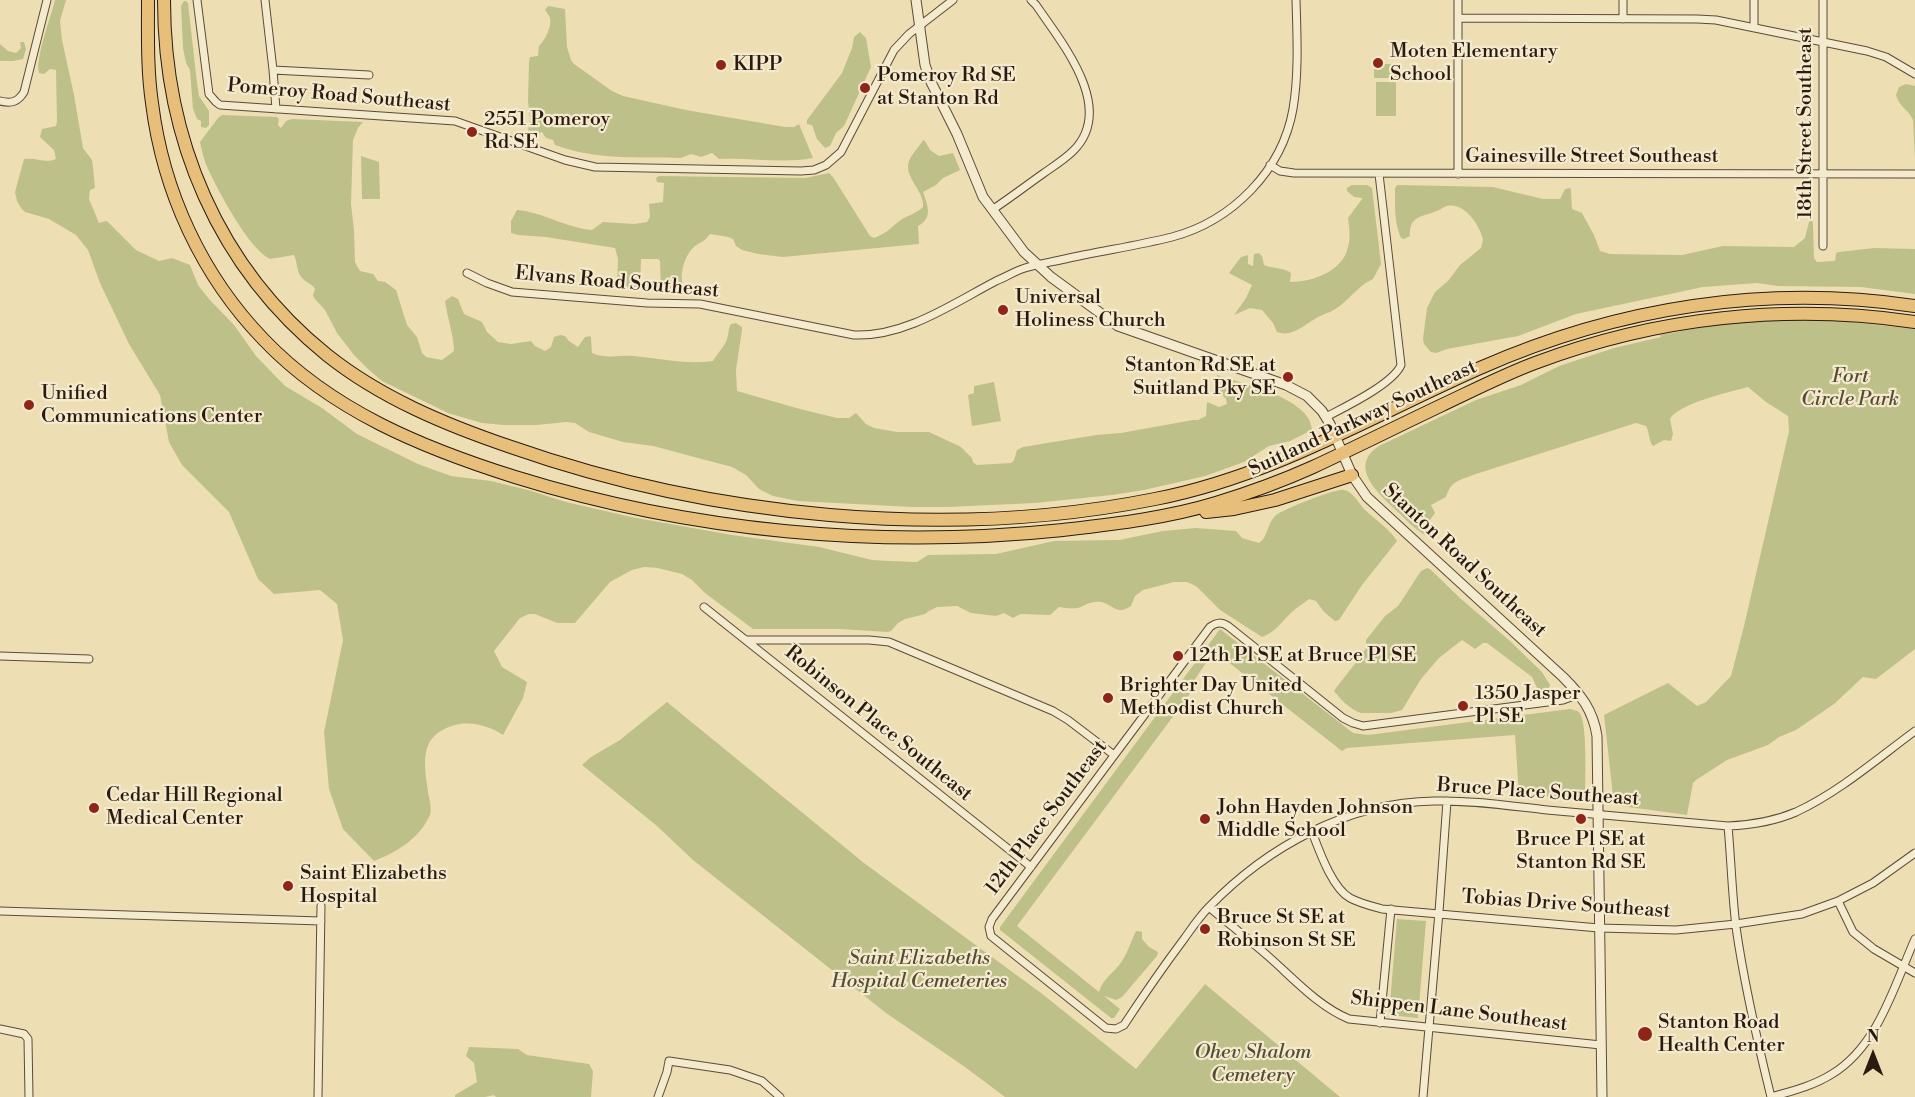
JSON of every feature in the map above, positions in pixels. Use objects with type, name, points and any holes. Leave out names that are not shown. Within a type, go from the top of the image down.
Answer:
[{"type":"highway","name":"Suitland Parkway Southeast","points":[[148,0],[150,92],[157,138],[174,196],[194,243],[211,271],[263,339],[318,387],[348,407],[410,438],[468,461],[564,491],[680,517],[768,530],[875,538],[962,537],[1061,530],[1160,516],[1216,503],[1264,487],[1313,467],[1519,369],[1595,343],[1650,328],[1722,318],[1800,313],[1851,315],[1915,322]]},
{"type":"highway","name":"Suitland Parkway Southeast","points":[[164,0],[171,90],[187,153],[211,211],[245,267],[273,303],[295,326],[331,358],[355,375],[410,406],[484,438],[596,474],[701,498],[825,514],[890,518],[1014,516],[1135,503],[1210,487],[1254,472],[1335,437],[1503,358],[1573,332],[1632,316],[1702,304],[1771,298],[1839,298],[1915,306]]},
{"type":"highway","points":[[1160,516],[1249,506],[1352,475]]},
{"type":"street","points":[[0,101],[10,103],[18,100],[24,92],[47,0]]},
{"type":"street","name":"Pomeroy Road Southeast","points":[[197,0],[209,94],[220,105],[455,121],[566,160],[595,167],[810,171],[826,165],[843,150],[890,56],[901,41],[953,0]]},
{"type":"street","points":[[265,0],[276,109]]},
{"type":"street","name":"Stanton Road Southeast","points":[[916,0],[925,65],[930,82],[961,141],[980,190],[1024,252],[1059,283],[1118,326],[1286,385],[1310,399],[1326,417],[1352,475],[1360,489],[1374,505],[1555,669],[1590,709],[1595,726],[1598,814],[1602,1097]]},
{"type":"street","points":[[992,210],[1075,150],[1088,128],[1090,104],[1086,86],[1071,56],[1031,0]]},
{"type":"street","name":"Elvans Road Southeast","points":[[466,273],[512,292],[647,303],[700,304],[815,328],[862,335],[894,331],[1023,268],[1170,237],[1197,228],[1222,215],[1257,184],[1284,139],[1294,102],[1296,0]]},
{"type":"street","points":[[1458,0],[1458,174]]},
{"type":"street","points":[[1623,0],[1623,19]]},
{"type":"street","points":[[1754,0],[1754,28]]},
{"type":"street","name":"18th Street Southeast","points":[[1823,0],[1823,246]]},
{"type":"street","points":[[1458,18],[1716,20],[1867,51],[1886,57],[1915,74]]},
{"type":"street","points":[[273,70],[369,75]]},
{"type":"street","name":"Gainesville Street Southeast","points":[[1270,165],[1289,173],[1915,174]]},
{"type":"street","points":[[1326,417],[1366,396],[1397,372],[1401,365],[1379,174]]},
{"type":"street","name":"Robinson Place Southeast","points":[[704,607],[1031,867]]},
{"type":"street","name":"12th Place Southeast","points":[[1114,1029],[1106,1028],[1072,1002],[994,939],[989,930],[992,919],[1210,627],[1220,622],[1228,626],[1343,718],[1353,723],[1372,726],[1563,700],[1579,694]]},
{"type":"street","points":[[747,640],[889,642],[1053,711],[1114,755]]},
{"type":"street","points":[[0,656],[89,659]]},
{"type":"street","name":"Bruce Place Southeast","points":[[1114,1029],[1124,1025],[1209,907],[1258,864],[1291,842],[1348,817],[1389,806],[1447,801],[1728,826],[1751,824],[1795,813],[1819,800],[1915,731]]},
{"type":"street","points":[[1423,1097],[1447,801]]},
{"type":"street","points":[[1728,826],[1736,924],[1752,1021],[1771,1097],[1809,1085],[1833,1074],[1854,1056],[1869,1039],[1915,939]]},
{"type":"street","name":"Tobias Drive Southeast","points":[[1312,832],[1329,874],[1348,897],[1367,905],[1599,928],[1676,930],[1802,914],[1838,901],[1873,883],[1915,853]]},
{"type":"street","points":[[1838,901],[1853,932],[1874,949],[1915,974]]},
{"type":"street","points":[[318,1097],[321,906]]},
{"type":"street","name":"Shippen Lane Southeast","points":[[1209,907],[1321,1003],[1335,1014],[1349,1019],[1601,1044]]},
{"type":"street","points":[[1380,1023],[1391,909]]},
{"type":"street","points":[[0,911],[321,921]]},
{"type":"street","points":[[0,1029],[24,1034],[28,1039],[29,1097]]},
{"type":"street","points":[[657,1097],[669,1061],[730,1070],[762,1081],[780,1097]]},
{"type":"green space","points":[[55,0],[66,0],[60,21],[62,40],[83,148],[92,160],[95,188],[90,190],[89,199],[99,223],[108,222],[136,250],[159,261],[172,258],[190,265],[198,285],[234,325],[256,356],[285,386],[322,408],[357,434],[418,464],[451,476],[491,481],[631,517],[732,535],[819,547],[872,560],[917,562],[928,555],[996,554],[1054,541],[1119,540],[1163,531],[1196,528],[1236,531],[1242,538],[1259,543],[1275,516],[1339,490],[1353,495],[1397,541],[1362,585],[1339,620],[1335,621],[1316,601],[1309,599],[1275,629],[1262,637],[1220,610],[1196,586],[1187,582],[1174,582],[1143,590],[1135,596],[1131,606],[1122,610],[1097,602],[1078,608],[1059,607],[1050,615],[1020,614],[1013,618],[1004,613],[996,616],[971,613],[957,606],[937,607],[925,614],[905,619],[888,632],[840,629],[753,629],[682,574],[658,568],[644,567],[632,570],[610,582],[575,623],[557,623],[535,614],[520,618],[494,651],[502,667],[527,682],[523,698],[503,735],[486,727],[467,724],[455,725],[434,737],[429,744],[425,763],[431,806],[430,815],[414,838],[374,861],[343,829],[329,789],[324,732],[343,640],[337,604],[320,590],[274,594],[258,579],[229,512],[182,465],[169,442],[160,395],[129,344],[100,283],[88,250],[76,235],[49,219],[25,212],[17,201],[15,192],[24,159],[48,161],[56,159],[54,150],[40,137],[42,129],[56,126],[56,70],[50,69],[44,74],[39,73],[38,66]]},
{"type":"green space","points":[[184,1],[188,3],[199,96],[209,111],[209,125],[206,128],[201,127],[201,121],[197,119],[193,109],[190,70],[183,48],[181,6]]},
{"type":"green space","points":[[548,6],[565,9],[567,47],[574,64],[612,91],[623,96],[686,110],[785,127],[794,127],[799,124],[813,158],[801,160],[719,159],[712,153],[701,157],[691,154],[681,158],[601,155],[555,145],[553,140],[546,138],[542,132],[530,134],[528,131],[530,119],[529,62],[530,57],[538,56],[539,46],[549,29],[550,18],[545,10]]},
{"type":"green space","points":[[860,32],[866,38],[871,67],[844,126],[836,133],[830,146],[825,148],[817,139],[812,125],[807,124],[807,120],[842,73],[854,37]]},
{"type":"green space","points":[[20,42],[24,42],[26,49],[23,59],[0,61],[0,44],[8,51],[16,53],[21,48]]},
{"type":"green space","points":[[1374,64],[1397,64],[1397,78],[1374,78]]},
{"type":"green space","points":[[1376,82],[1396,82],[1396,116],[1376,116]]},
{"type":"green space","points":[[1906,84],[1915,86],[1915,159],[1913,120],[1899,103],[1896,95],[1899,87]]},
{"type":"green space","points":[[222,115],[277,117],[281,128],[286,121],[292,119],[363,122],[353,140],[351,204],[355,262],[360,271],[373,274],[378,281],[385,282],[396,290],[407,325],[417,337],[422,353],[426,357],[442,360],[454,351],[445,301],[452,296],[458,299],[464,314],[482,322],[487,332],[498,342],[511,344],[531,341],[545,351],[551,347],[554,337],[560,335],[565,336],[578,347],[585,337],[590,336],[592,353],[602,356],[633,356],[693,362],[713,361],[726,342],[731,324],[736,323],[742,327],[736,370],[737,391],[837,418],[849,418],[856,413],[866,424],[874,428],[897,432],[929,432],[961,447],[977,465],[1011,463],[1017,450],[1023,447],[1198,420],[1206,416],[1207,402],[1219,407],[1227,404],[1226,399],[1218,391],[1217,375],[1258,388],[1288,401],[1309,419],[1312,430],[1290,441],[1269,446],[1244,462],[1205,476],[1144,490],[1035,503],[912,507],[798,501],[773,496],[759,489],[746,475],[732,467],[653,446],[623,442],[589,432],[575,423],[504,425],[482,423],[448,413],[382,381],[354,355],[337,333],[325,310],[314,298],[315,289],[299,274],[294,255],[270,259],[253,244],[227,205],[205,163],[202,152],[200,142]]},
{"type":"green space","points":[[923,140],[930,150],[939,156],[953,153],[960,170],[943,178],[923,192],[928,211],[926,219],[918,226],[919,244],[783,257],[742,250],[736,246],[733,239],[710,234],[688,254],[682,271],[684,287],[678,293],[661,291],[660,261],[658,259],[641,259],[640,289],[617,286],[618,259],[615,248],[511,233],[511,221],[517,210],[592,230],[603,222],[634,224],[647,222],[650,217],[649,204],[663,202],[664,183],[657,182],[656,178],[659,176],[805,178],[829,173],[870,236],[874,238],[923,207],[921,195],[911,178],[908,167],[910,159]]},
{"type":"green space","points":[[361,156],[379,162],[380,199],[362,199]]},
{"type":"green space","points":[[1352,185],[1367,185],[1372,188],[1381,264],[1373,279],[1360,287],[1336,309],[1288,333],[1277,332],[1262,310],[1250,308],[1234,315],[1252,285],[1229,273],[1241,257],[1248,255],[1248,264],[1253,266],[1254,254],[1259,253],[1264,265],[1291,273],[1290,282],[1308,280],[1326,274],[1340,263],[1349,243],[1348,218],[1362,199],[1354,197],[1347,191],[1347,188]]},
{"type":"green space","points":[[1397,185],[1493,187],[1543,199],[1560,199],[1565,189],[1570,188],[1572,209],[1582,213],[1600,251],[1610,254],[1682,255],[1723,246],[1794,247],[1805,238],[1809,222],[1812,220],[1814,258],[1817,262],[1835,261],[1836,253],[1839,252],[1874,248],[1915,249],[1915,294],[1861,287],[1778,286],[1757,283],[1703,287],[1576,314],[1518,336],[1436,353],[1431,352],[1423,339],[1427,308],[1435,292],[1448,281],[1460,265],[1481,248],[1483,239],[1470,216],[1454,206],[1445,207],[1416,219],[1411,225],[1410,236],[1401,238],[1395,213]]},
{"type":"green space","name":"Fort Circle Park","points":[[1764,320],[1832,320],[1915,329],[1915,649],[1876,679],[1863,677],[1834,704],[1796,730],[1779,737],[1768,745],[1727,760],[1696,780],[1693,783],[1687,815],[1614,805],[1604,715],[1668,683],[1697,706],[1706,702],[1731,676],[1789,431],[1788,416],[1748,387],[1705,399],[1683,408],[1670,419],[1673,434],[1671,441],[1664,440],[1653,446],[1646,426],[1636,423],[1476,474],[1457,481],[1446,497],[1431,505],[1435,513],[1427,524],[1425,535],[1376,490],[1366,472],[1366,463],[1370,454],[1379,446],[1476,400],[1521,385],[1559,366],[1614,348],[1661,337],[1660,335],[1721,324]]},
{"type":"green space","points":[[994,382],[1001,421],[972,426],[968,395],[974,393],[974,386]]},
{"type":"green space","points":[[1427,568],[1542,672],[1550,685],[1548,692],[1544,695],[1540,694],[1532,677],[1487,643],[1475,649],[1462,640],[1439,658],[1421,679],[1402,710],[1391,713],[1361,713],[1343,701],[1334,691],[1361,656],[1366,648],[1366,640],[1385,616],[1398,606],[1421,571]]},
{"type":"green space","points":[[1220,629],[1353,733],[1368,735],[1570,709],[1578,711],[1582,718],[1585,740],[1585,799],[1519,794],[1515,735],[1347,748],[1342,751],[1214,651],[1189,688],[1192,691],[1017,926],[1099,992],[1103,983],[1124,958],[1136,931],[1142,932],[1142,939],[1158,952],[1157,956],[1122,997],[1116,1000],[1104,996],[1120,1009],[1114,1018],[1111,1018],[1000,930],[1000,927]]},
{"type":"green space","name":"Saint Elizabeths Hospital Cemeteries","points":[[667,702],[864,863],[1041,993],[1136,1069],[1205,984],[1340,1097],[1005,1097],[886,1013],[693,860],[657,826],[582,765],[620,740]]},
{"type":"green space","points":[[1397,919],[1426,921],[1418,1018],[1389,1015]]},
{"type":"green space","points":[[469,1047],[518,1049],[527,1055],[589,1064],[593,1071],[591,1097],[496,1097],[494,1095],[455,1097],[477,1082],[474,1063],[466,1056]]},
{"type":"place","name":"Moten Elementary School","points":[[1378,63]]},
{"type":"place","name":"KIPP","points":[[721,65]]},
{"type":"place","name":"Pomeroy Rd SE at Stanton Rd","points":[[865,88]]},
{"type":"place","name":"2551 Pomeroy Rd SE","points":[[472,132]]},
{"type":"place","name":"Universal Holiness Church","points":[[1003,310]]},
{"type":"place","name":"Stanton Rd SE at Suitland Pky SE","points":[[1288,377]]},
{"type":"place","name":"Unified Communications Center","points":[[29,405]]},
{"type":"place","name":"12th Pl SE at Bruce Pl SE","points":[[1178,656]]},
{"type":"place","name":"Brighter Day United Methodist Church","points":[[1108,698]]},
{"type":"place","name":"1350 Jasper Pl SE","points":[[1463,706]]},
{"type":"place","name":"Cedar Hill Regional Medical Center","points":[[94,808]]},
{"type":"place","name":"John Hayden Johnson Middle School","points":[[1205,819]]},
{"type":"place","name":"Bruce Pl SE at Stanton Rd SE","points":[[1581,819]]},
{"type":"place","name":"Saint Elizabeths Hospital","points":[[288,886]]},
{"type":"place","name":"Bruce St SE at Robinson St SE","points":[[1205,929]]},
{"type":"place","name":"Stanton Road Health Center","points":[[1645,1034]]},
{"type":"park label","name":"Ohev Shalom Cemetery","points":[[1253,1064]]}]
